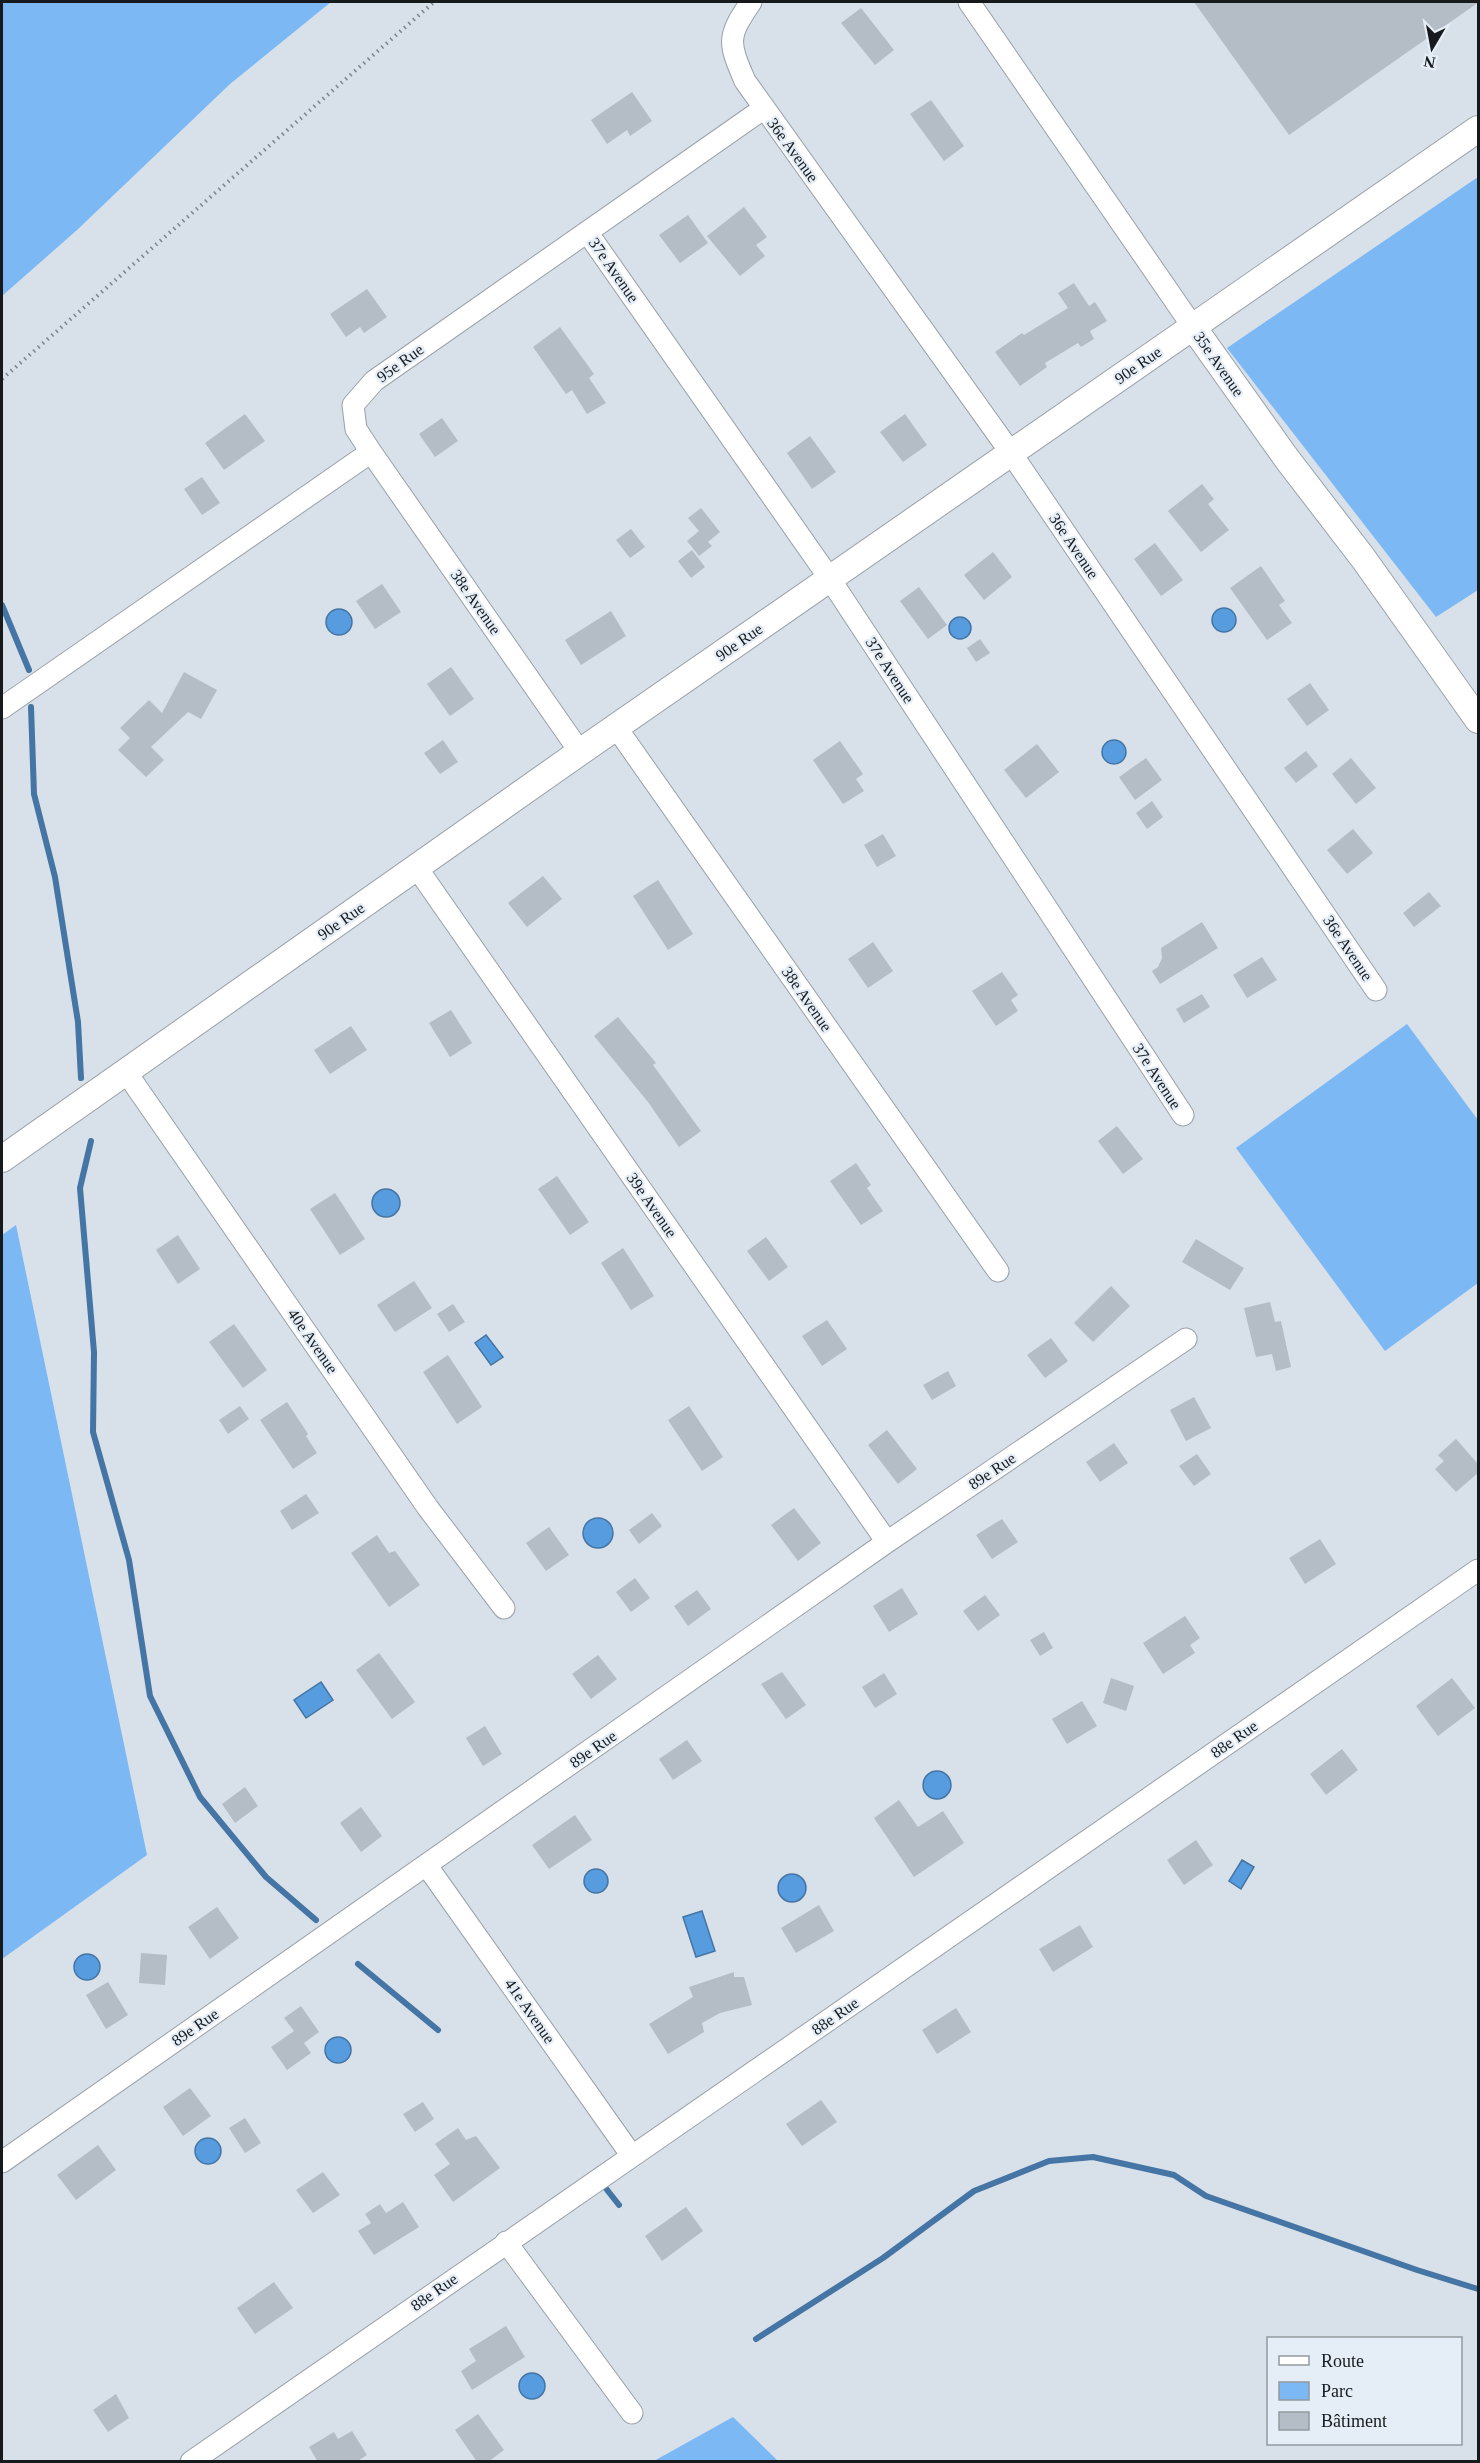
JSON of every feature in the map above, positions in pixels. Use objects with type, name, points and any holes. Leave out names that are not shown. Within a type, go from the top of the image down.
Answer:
[{"type":"street","points":[[751,2],[735,26],[733,53],[745,81],[763,109]]},
{"type":"street","name":"35e Avenue","points":[[969,2],[1193,327],[1479,720]]},
{"type":"street","name":"95e Rue","points":[[371,453],[356,429],[353,405],[374,381],[763,109]]},
{"type":"street","name":"36e Avenue","points":[[763,109],[1011,453],[1376,990]]},
{"type":"street","name":"90e Rue","points":[[2,1159],[580,752],[1479,129]]},
{"type":"street","name":"37e Avenue","points":[[587,232],[830,579],[1183,1115]]},
{"type":"street","points":[[2,708],[371,453]]},
{"type":"street","name":"38e Avenue","points":[[371,453],[580,752]]},
{"type":"street","name":"38e Avenue","points":[[616,727],[998,1271]]},
{"type":"street","name":"39e Avenue","points":[[417,868],[887,1542]]},
{"type":"street","name":"40e Avenue","points":[[126,1072],[428,1508],[504,1608]]},
{"type":"street","name":"89e Rue","points":[[2,2162],[887,1542],[1186,1339]]},
{"type":"street","name":"88e Rue","points":[[191,2462],[1479,1570]]},
{"type":"street","name":"41e Avenue","points":[[427,1866],[632,2156]]},
{"type":"street","points":[[506,2242],[632,2413]]},
{"type":"path","points":[[2,379],[434,2]]},
{"type":"green space","points":[[2,2],[331,2],[230,84],[77,230],[2,296]]},
{"type":"green space","points":[[1478,177],[1478,590],[1436,617],[1227,348]]},
{"type":"green space","points":[[1407,1024],[1478,1120],[1478,1283],[1385,1351],[1236,1148]]},
{"type":"green space","points":[[16,1225],[147,1855],[2,1959],[2,1235]]},
{"type":"green space","points":[[733,2417],[778,2461],[654,2461]]},
{"type":"shaded area","points":[[1224,608],[1232,612],[1236,620],[1232,628],[1224,632],[1216,628],[1212,620],[1216,612]]},
{"type":"shaded area","points":[[339,609],[348,613],[352,622],[348,631],[339,635],[330,631],[326,622],[330,613]]},
{"type":"shaded area","points":[[960,617],[968,620],[971,628],[968,636],[960,639],[952,636],[949,628],[952,620]]},
{"type":"shaded area","points":[[1114,740],[1123,743],[1126,752],[1123,761],[1114,764],[1105,761],[1102,752],[1105,743]]},
{"type":"shaded area","points":[[386,1189],[396,1193],[400,1203],[396,1213],[386,1217],[376,1213],[372,1203],[376,1193]]},
{"type":"shaded area","points":[[486,1335],[503,1357],[491,1365],[475,1343]]},
{"type":"shaded area","points":[[598,1518],[609,1522],[613,1533],[609,1544],[598,1548],[587,1544],[583,1533],[587,1522]]},
{"type":"shaded area","points":[[321,1682],[333,1700],[306,1718],[294,1700]]},
{"type":"shaded area","points":[[937,1771],[947,1775],[951,1785],[947,1795],[937,1799],[927,1795],[923,1785],[927,1775]]},
{"type":"shaded area","points":[[1242,1860],[1254,1867],[1241,1889],[1229,1881]]},
{"type":"shaded area","points":[[596,1869],[601,1870],[607,1876],[607,1886],[601,1892],[596,1893],[591,1892],[585,1886],[584,1881],[585,1876],[591,1870]]},
{"type":"shaded area","points":[[792,1874],[802,1878],[806,1888],[802,1898],[792,1902],[782,1898],[778,1888],[782,1878]]},
{"type":"shaded area","points":[[702,1911],[715,1951],[696,1957],[683,1917]]},
{"type":"shaded area","points":[[87,1954],[96,1958],[100,1967],[96,1976],[87,1980],[78,1976],[74,1967],[78,1958]]},
{"type":"shaded area","points":[[338,2037],[347,2041],[351,2050],[347,2059],[338,2063],[329,2059],[325,2050],[329,2041]]},
{"type":"shaded area","points":[[208,2138],[217,2142],[221,2151],[217,2160],[208,2164],[199,2160],[195,2151],[199,2142]]},
{"type":"shaded area","points":[[532,2373],[541,2377],[545,2386],[541,2395],[532,2399],[523,2395],[519,2386],[523,2377]]},
{"type":"building","points":[[1194,2],[1479,2],[1289,135]]},
{"type":"building","points":[[861,8],[894,50],[875,65],[841,23]]},
{"type":"building","points":[[632,92],[652,121],[630,136],[627,130],[607,144],[591,120]]},
{"type":"building","points":[[931,100],[964,146],[944,161],[910,114]]},
{"type":"building","points":[[744,207],[767,237],[756,245],[765,256],[740,276],[707,236]]},
{"type":"building","points":[[688,215],[708,243],[680,263],[659,235]]},
{"type":"building","points":[[1074,283],[1089,306],[1095,302],[1107,321],[1090,331],[1094,339],[1081,347],[1078,343],[1045,363],[1047,367],[1020,386],[995,352],[1022,333],[1024,335],[1068,308],[1058,293]]},
{"type":"building","points":[[367,289],[387,317],[364,333],[360,327],[346,337],[330,314]]},
{"type":"building","points":[[560,327],[594,374],[589,378],[606,403],[587,414],[572,390],[566,394],[533,347]]},
{"type":"building","points":[[245,414],[265,441],[224,470],[205,443]]},
{"type":"building","points":[[905,414],[927,445],[903,462],[880,432]]},
{"type":"building","points":[[442,418],[458,441],[435,457],[419,434]]},
{"type":"building","points":[[810,436],[836,472],[812,489],[787,453]]},
{"type":"building","points":[[202,477],[220,503],[202,515],[184,489]]},
{"type":"building","points":[[1202,484],[1214,499],[1208,504],[1229,530],[1201,552],[1168,511]]},
{"type":"building","points":[[701,508],[720,532],[708,542],[712,546],[699,556],[687,541],[699,531],[688,518]]},
{"type":"building","points":[[631,529],[645,547],[630,558],[616,540]]},
{"type":"building","points":[[1155,543],[1183,580],[1161,596],[1134,559]]},
{"type":"building","points":[[692,550],[705,567],[691,578],[678,561]]},
{"type":"building","points":[[993,552],[1012,577],[984,600],[964,575]]},
{"type":"building","points":[[1261,566],[1285,601],[1279,605],[1292,623],[1267,640],[1230,588]]},
{"type":"building","points":[[382,584],[401,612],[375,629],[356,601]]},
{"type":"building","points":[[919,587],[947,625],[928,639],[900,601]]},
{"type":"building","points":[[611,611],[626,636],[581,665],[565,640]]},
{"type":"building","points":[[980,639],[990,653],[976,662],[967,648]]},
{"type":"building","points":[[451,667],[474,699],[450,716],[427,684]]},
{"type":"building","points":[[184,672],[217,690],[201,719],[188,712],[151,747],[164,760],[146,777],[118,750],[130,738],[120,728],[149,700],[162,713]]},
{"type":"building","points":[[1310,683],[1329,710],[1307,726],[1287,699]]},
{"type":"building","points":[[443,740],[458,762],[440,774],[424,753]]},
{"type":"building","points":[[840,741],[863,774],[856,779],[864,791],[843,804],[813,760]]},
{"type":"building","points":[[1037,744],[1059,772],[1026,798],[1004,770]]},
{"type":"building","points":[[1306,751],[1318,766],[1296,783],[1284,768]]},
{"type":"building","points":[[1146,758],[1162,780],[1135,800],[1119,777]]},
{"type":"building","points":[[1351,758],[1376,788],[1356,804],[1332,774]]},
{"type":"building","points":[[1152,801],[1163,817],[1147,829],[1136,813]]},
{"type":"building","points":[[1353,829],[1373,853],[1347,874],[1327,850]]},
{"type":"building","points":[[883,834],[896,856],[877,867],[864,845]]},
{"type":"building","points":[[543,876],[562,899],[527,927],[508,903]]},
{"type":"building","points":[[658,880],[693,934],[668,950],[633,896]]},
{"type":"building","points":[[1429,892],[1441,906],[1414,927],[1403,913]]},
{"type":"building","points":[[1202,922],[1218,948],[1160,984],[1152,971],[1158,967],[1162,958],[1161,948]]},
{"type":"building","points":[[873,942],[893,971],[868,988],[848,959]]},
{"type":"building","points":[[1262,957],[1277,980],[1247,998],[1233,975]]},
{"type":"building","points":[[1002,972],[1018,995],[1011,1000],[1018,1011],[996,1026],[972,991]]},
{"type":"building","points":[[1202,994],[1210,1007],[1184,1023],[1176,1009]]},
{"type":"building","points":[[451,1010],[472,1043],[450,1057],[429,1023]]},
{"type":"building","points":[[618,1017],[656,1063],[653,1065],[701,1131],[679,1147],[648,1102],[594,1036]]},
{"type":"building","points":[[351,1026],[367,1050],[330,1074],[314,1050]]},
{"type":"building","points":[[1117,1126],[1143,1159],[1123,1174],[1098,1141]]},
{"type":"building","points":[[856,1163],[871,1185],[867,1188],[883,1211],[861,1225],[830,1181]]},
{"type":"building","points":[[557,1176],[589,1222],[570,1235],[538,1189]]},
{"type":"building","points":[[335,1193],[365,1239],[340,1255],[310,1209]]},
{"type":"building","points":[[178,1235],[200,1269],[178,1284],[156,1250]]},
{"type":"building","points":[[766,1237],[788,1267],[769,1281],[747,1251]]},
{"type":"building","points":[[1196,1239],[1244,1268],[1230,1290],[1182,1262]]},
{"type":"building","points":[[623,1248],[654,1296],[631,1310],[601,1263]]},
{"type":"building","points":[[414,1281],[432,1308],[395,1332],[377,1305]]},
{"type":"building","points":[[1111,1286],[1130,1306],[1093,1342],[1074,1323]]},
{"type":"building","points":[[1270,1302],[1275,1322],[1281,1321],[1291,1367],[1276,1371],[1272,1354],[1256,1357],[1244,1308]]},
{"type":"building","points":[[453,1304],[465,1322],[449,1332],[437,1314]]},
{"type":"building","points":[[827,1320],[847,1349],[822,1366],[802,1336]]},
{"type":"building","points":[[234,1324],[267,1370],[243,1388],[209,1342]]},
{"type":"building","points":[[1051,1338],[1068,1361],[1045,1378],[1027,1355]]},
{"type":"building","points":[[448,1355],[482,1407],[457,1424],[423,1372]]},
{"type":"building","points":[[948,1371],[956,1386],[932,1400],[923,1385]]},
{"type":"building","points":[[1194,1397],[1211,1428],[1186,1441],[1170,1410]]},
{"type":"building","points":[[287,1402],[308,1434],[306,1436],[317,1453],[293,1469],[260,1420]]},
{"type":"building","points":[[240,1406],[249,1419],[228,1434],[219,1420]]},
{"type":"building","points":[[689,1406],[723,1457],[702,1471],[668,1420]]},
{"type":"building","points":[[887,1430],[917,1469],[898,1484],[868,1445]]},
{"type":"building","points":[[1456,1439],[1479,1465],[1479,1472],[1456,1492],[1435,1469],[1444,1461],[1438,1455]]},
{"type":"building","points":[[1114,1443],[1128,1463],[1100,1482],[1086,1462]]},
{"type":"building","points":[[1197,1454],[1211,1474],[1194,1486],[1179,1466]]},
{"type":"building","points":[[306,1494],[319,1513],[292,1530],[280,1511]]},
{"type":"building","points":[[794,1508],[821,1543],[798,1561],[771,1525]]},
{"type":"building","points":[[652,1513],[662,1526],[639,1544],[629,1530]]},
{"type":"building","points":[[1002,1519],[1018,1542],[992,1559],[976,1535]]},
{"type":"building","points":[[549,1527],[569,1555],[546,1571],[526,1543]]},
{"type":"building","points":[[377,1535],[389,1553],[395,1551],[420,1585],[389,1607],[351,1553]]},
{"type":"building","points":[[1320,1539],[1336,1564],[1305,1584],[1289,1558]]},
{"type":"building","points":[[635,1578],[650,1598],[631,1612],[616,1592]]},
{"type":"building","points":[[902,1588],[918,1614],[889,1632],[873,1606]]},
{"type":"building","points":[[697,1590],[711,1609],[688,1626],[674,1606]]},
{"type":"building","points":[[985,1595],[1000,1615],[978,1631],[963,1611]]},
{"type":"building","points":[[1185,1616],[1200,1638],[1190,1645],[1195,1653],[1163,1674],[1143,1643]]},
{"type":"building","points":[[1044,1632],[1053,1648],[1040,1656],[1030,1640]]},
{"type":"building","points":[[379,1653],[415,1702],[392,1719],[356,1670]]},
{"type":"building","points":[[598,1655],[617,1679],[591,1699],[572,1674]]},
{"type":"building","points":[[782,1672],[806,1705],[786,1719],[761,1684]]},
{"type":"building","points":[[884,1673],[897,1694],[875,1708],[862,1687]]},
{"type":"building","points":[[1111,1678],[1134,1686],[1126,1711],[1103,1703]]},
{"type":"building","points":[[1452,1678],[1475,1708],[1438,1736],[1416,1706]]},
{"type":"building","points":[[1082,1701],[1097,1726],[1067,1744],[1052,1719]]},
{"type":"building","points":[[485,1726],[502,1754],[483,1766],[466,1738]]},
{"type":"building","points":[[687,1740],[702,1761],[673,1780],[659,1759]]},
{"type":"building","points":[[1342,1749],[1358,1770],[1326,1795],[1310,1774]]},
{"type":"building","points":[[245,1787],[258,1806],[235,1823],[222,1804]]},
{"type":"building","points":[[899,1800],[918,1827],[943,1811],[964,1843],[914,1877],[874,1818]]},
{"type":"building","points":[[361,1807],[382,1836],[361,1852],[340,1823]]},
{"type":"building","points":[[575,1815],[592,1840],[549,1869],[532,1845]]},
{"type":"building","points":[[1196,1840],[1213,1865],[1184,1885],[1167,1860]]},
{"type":"building","points":[[819,1905],[834,1931],[796,1953],[781,1928]]},
{"type":"building","points":[[217,1907],[239,1938],[210,1959],[188,1927]]},
{"type":"building","points":[[1080,1925],[1093,1947],[1053,1972],[1039,1949]]},
{"type":"building","points":[[141,1953],[167,1955],[165,1985],[139,1983]]},
{"type":"building","points":[[734,1972],[734,1977],[744,1977],[752,2005],[720,2013],[702,2023],[704,2032],[668,2054],[649,2024],[693,1997],[689,1987]]},
{"type":"building","points":[[108,1982],[128,2015],[106,2029],[86,1995]]},
{"type":"building","points":[[301,2006],[319,2032],[304,2043],[311,2053],[287,2070],[271,2047],[294,2031],[284,2018]]},
{"type":"building","points":[[956,2008],[971,2032],[937,2054],[922,2030]]},
{"type":"building","points":[[190,2088],[211,2116],[183,2136],[163,2107]]},
{"type":"building","points":[[821,2100],[837,2122],[802,2146],[786,2124]]},
{"type":"building","points":[[423,2102],[434,2119],[415,2132],[403,2114]]},
{"type":"building","points":[[245,2118],[261,2143],[245,2153],[229,2128]]},
{"type":"building","points":[[458,2128],[466,2140],[476,2136],[500,2168],[453,2202],[434,2175],[450,2164],[435,2144]]},
{"type":"building","points":[[98,2145],[116,2170],[76,2200],[57,2175]]},
{"type":"building","points":[[323,2172],[340,2195],[313,2213],[296,2190]]},
{"type":"building","points":[[403,2202],[419,2227],[374,2255],[358,2231],[371,2223],[365,2214],[380,2204],[386,2213]]},
{"type":"building","points":[[686,2207],[703,2231],[662,2261],[645,2236]]},
{"type":"building","points":[[274,2282],[293,2308],[255,2334],[237,2308]]},
{"type":"building","points":[[506,2326],[525,2357],[472,2390],[461,2371],[476,2361],[469,2349]]},
{"type":"building","points":[[116,2394],[129,2418],[108,2432],[93,2410]]},
{"type":"building","points":[[478,2414],[504,2450],[488,2462],[477,2462],[455,2430]]},
{"type":"building","points":[[352,2431],[367,2455],[356,2462],[318,2462],[309,2447],[334,2432],[338,2439]]},
{"type":"waterway","points":[[2,605],[29,670]]},
{"type":"waterway","points":[[31,707],[34,794],[55,877],[78,1022],[81,1078]]},
{"type":"waterway","points":[[91,1141],[80,1188],[94,1352],[93,1432],[129,1560],[150,1696],[200,1797],[266,1877],[316,1920]]},
{"type":"waterway","points":[[358,1964],[438,2030]]},
{"type":"waterway","points":[[756,2339],[883,2258],[974,2191],[1049,2161],[1093,2157],[1174,2175],[1206,2196],[1478,2289]]},
{"type":"waterway","points":[[604,2186],[619,2205]]}]
